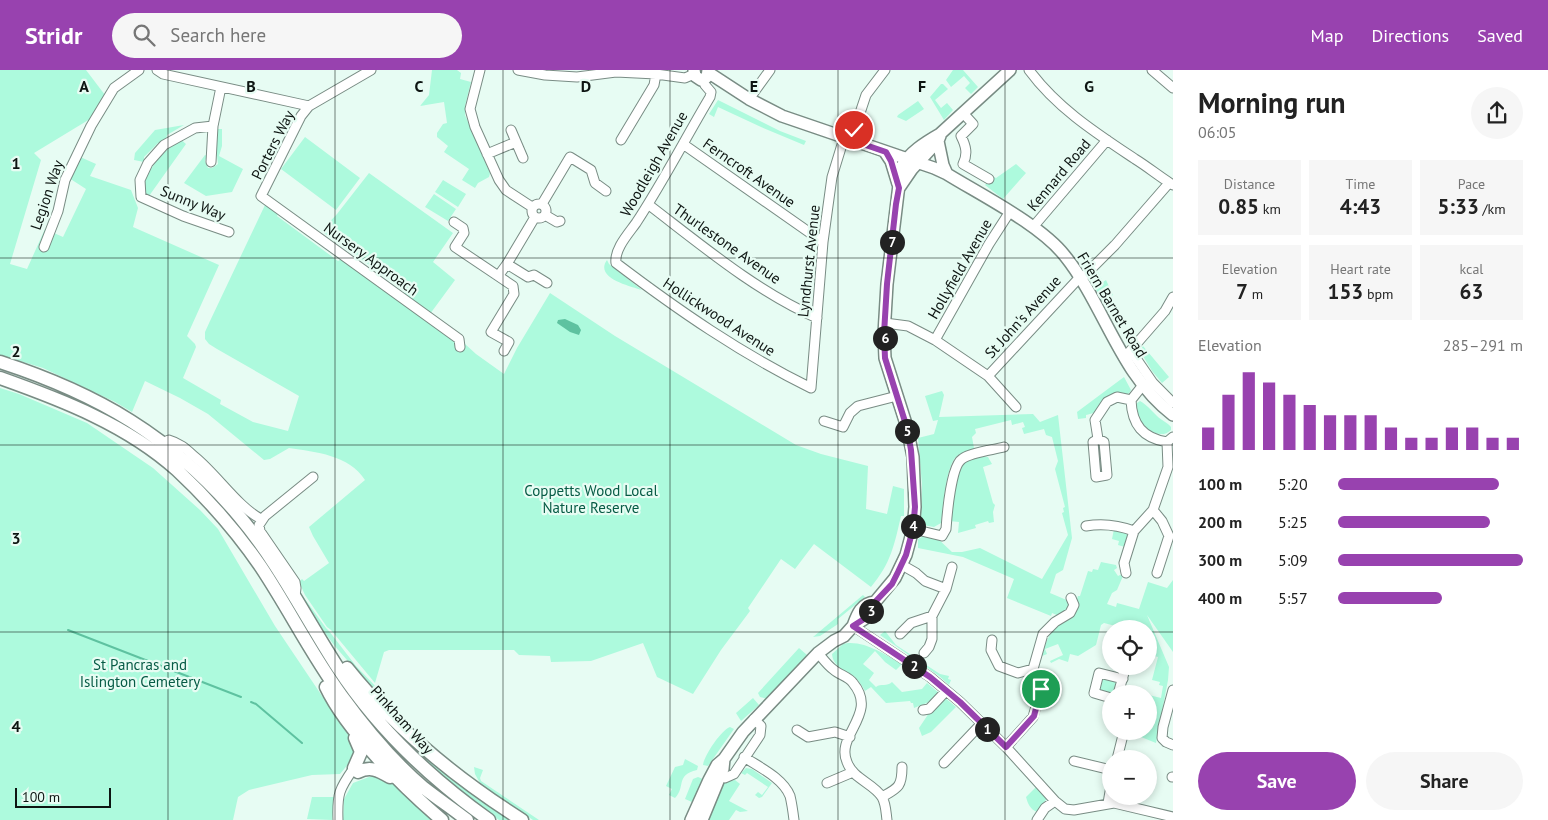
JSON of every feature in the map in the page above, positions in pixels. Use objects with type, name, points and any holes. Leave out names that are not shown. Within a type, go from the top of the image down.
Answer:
[{"type":"highway","points":[[0,362],[46,378],[93,398],[124,416],[162,443],[200,475],[239,516],[260,543],[311,623],[352,674],[395,720],[450,768],[522,820]]},
{"type":"highway","points":[[0,378],[64,402],[105,421],[154,452],[177,470],[239,538],[260,567],[306,643],[328,692],[340,710],[369,748],[406,787],[442,820]]},
{"type":"highway","name":"Pinkham Way","points":[[311,623],[348,683],[385,729],[422,767],[456,796],[489,820]]},
{"type":"highway","name":"Pinkham Way","points":[[306,643],[352,711],[387,752],[424,788],[467,820]]},
{"type":"highway","points":[[340,710],[361,749],[356,770],[369,768],[378,770],[406,787]]},
{"type":"main road","points":[[691,820],[717,765],[724,759],[754,719],[818,654],[864,619],[874,608],[875,602],[892,584],[902,565],[913,529],[915,507],[913,457],[907,428],[885,358],[888,277],[901,168],[913,160],[928,141],[939,138],[1010,70]]},
{"type":"main road","name":"Friern Barnet Road","points":[[701,73],[782,116],[913,160],[947,174],[1033,227],[1060,250],[1128,354],[1143,385],[1163,408],[1173,416]]},
{"type":"main road","points":[[939,138],[943,165],[947,174]]},
{"type":"main road","points":[[886,152],[891,161],[899,188]]},
{"type":"main road","points":[[702,820],[720,776],[724,759]]},
{"type":"street","name":"Legion Way","points":[[44,247],[58,211],[65,180],[91,126],[114,88],[139,70]]},
{"type":"street","points":[[145,70],[149,72],[153,70]]},
{"type":"street","points":[[157,70],[163,74],[309,106],[371,70]]},
{"type":"street","points":[[480,70],[470,109],[475,127],[499,180],[506,190],[532,207]]},
{"type":"street","points":[[518,70],[545,75],[616,72],[685,78],[701,73]]},
{"type":"street","points":[[749,98],[770,70]]},
{"type":"street","name":"Lyndhurst Avenue","points":[[811,388],[823,242],[832,176],[866,95],[885,70]]},
{"type":"street","points":[[1030,70],[1048,93],[1073,115],[1171,184]]},
{"type":"street","points":[[1152,70],[1173,88]]},
{"type":"street","name":"Woodleigh Avenue","points":[[616,263],[615,257],[649,204],[710,97],[711,92],[705,85],[701,73]]},
{"type":"street","points":[[621,140],[654,85],[656,74]]},
{"type":"street","points":[[211,162],[213,126],[221,87]]},
{"type":"street","name":"Porters Way","points":[[262,196],[301,116],[309,106]]},
{"type":"street","points":[[963,114],[972,124],[960,136],[965,144],[967,156],[963,164],[989,179]]},
{"type":"street","name":"Sunny Way","points":[[213,126],[195,128],[164,145],[148,163],[140,180],[142,197],[183,216],[229,232]]},
{"type":"street","points":[[512,130],[523,158]]},
{"type":"street","name":"Kennard Road","points":[[1033,227],[1107,140]]},
{"type":"street","points":[[487,154],[516,142]]},
{"type":"street","name":"Ferncroft Avenue","points":[[683,144],[823,242]]},
{"type":"street","points":[[542,204],[570,157],[591,170],[594,183],[606,191]]},
{"type":"street","name":"St John's Avenue","points":[[988,376],[1171,184]]},
{"type":"street","name":"Nursery Approach","points":[[262,196],[458,339],[460,347]]},
{"type":"street","points":[[532,207],[537,203],[542,204],[546,208],[545,215]]},
{"type":"street","name":"Thurlestone Avenue","points":[[649,204],[718,258],[800,310],[817,318]]},
{"type":"street","points":[[532,207],[532,214],[535,217]]},
{"type":"street","name":"Hollyfield Avenue","points":[[935,340],[989,244],[1010,213]]},
{"type":"street","points":[[535,217],[540,218],[545,215]]},
{"type":"street","points":[[545,215],[557,222],[560,220]]},
{"type":"street","points":[[499,275],[535,217]]},
{"type":"street","points":[[454,222],[463,228],[464,233],[455,247],[513,286],[514,294],[491,332],[509,342],[504,351]]},
{"type":"street","name":"Hollickwood Avenue","points":[[616,263],[725,341],[811,388]]},
{"type":"street","points":[[507,264],[528,277],[534,275],[547,283]]},
{"type":"street","points":[[1128,354],[1165,311],[1173,296]]},
{"type":"street","points":[[885,323],[908,326],[935,340],[988,376],[1016,407]]},
{"type":"street","name":"Friern Barnet Road","points":[[1128,354],[1153,383],[1173,402]]},
{"type":"street","points":[[1126,573],[1124,563],[1134,531],[1153,510],[1168,467],[1170,440],[1146,436],[1136,424],[1132,400],[1143,385]]},
{"type":"street","points":[[824,421],[844,427],[850,413],[858,406],[897,396]]},
{"type":"street","points":[[1098,439],[1095,420],[1107,402],[1117,397],[1132,400]]},
{"type":"street","points":[[162,443],[169,440],[182,445],[214,474],[251,514],[261,520]]},
{"type":"street","points":[[913,529],[942,536],[946,529],[951,492],[959,462],[965,457],[1004,447]]},
{"type":"street","points":[[295,596],[295,582],[260,531],[259,525],[261,520],[313,477]]},
{"type":"street","points":[[1153,510],[1162,521],[1169,536],[1157,573]]},
{"type":"street","points":[[1086,526],[1109,524],[1134,531]]},
{"type":"street","points":[[902,565],[925,581],[946,589]]},
{"type":"street","points":[[924,653],[932,639],[932,616],[946,589],[952,567]]},
{"type":"street","points":[[1006,747],[1034,716],[1041,689],[1033,669],[1043,634],[1055,622],[1070,613],[1074,605],[1070,598]]},
{"type":"street","points":[[900,634],[911,623],[932,616]]},
{"type":"street","points":[[853,626],[930,677],[1006,747],[1069,815],[1102,805]]},
{"type":"street","points":[[992,640],[991,650],[999,666],[1018,673],[1033,669]]},
{"type":"street","points":[[818,654],[834,671],[853,682],[861,696],[861,712],[845,754],[853,772],[882,797],[887,820]]},
{"type":"street","points":[[1102,695],[1094,693],[1099,673],[1122,679]]},
{"type":"street","points":[[1120,685],[1123,675]]},
{"type":"street","points":[[1173,690],[1162,738],[1173,745]]},
{"type":"street","points":[[923,710],[929,709],[946,691]]},
{"type":"street","points":[[720,776],[725,778],[734,774],[761,732],[761,726],[754,719]]},
{"type":"street","points":[[944,763],[982,724]]},
{"type":"street","points":[[797,730],[808,737],[835,732],[850,737]]},
{"type":"street","points":[[744,757],[778,780],[784,787],[789,795],[794,820]]},
{"type":"street","points":[[1074,761],[1102,768]]},
{"type":"street","points":[[882,797],[897,789],[902,780],[902,767]]},
{"type":"street","points":[[338,820],[338,801],[344,783],[356,770]]},
{"type":"street","points":[[827,783],[853,772]]},
{"type":"street","points":[[1037,820],[1045,808],[1055,801]]},
{"type":"street","points":[[1123,805],[1169,818]]},
{"type":"green space","name":"Coppetts Wood Local Nature Reserve","points":[[0,70],[86,70],[105,95],[90,119],[34,153],[41,160],[10,264],[27,269],[45,229],[63,237],[86,189],[69,178],[78,156],[96,164],[90,176],[131,190],[138,208],[133,227],[219,265],[187,336],[196,347],[183,378],[221,400],[220,404],[253,422],[288,431],[299,396],[217,349],[205,339],[205,332],[210,321],[265,205],[268,204],[279,212],[277,216],[338,261],[345,257],[504,374],[517,348],[550,293],[615,336],[796,445],[821,454],[868,466],[866,509],[887,514],[893,486],[904,489],[904,516],[901,516],[894,545],[883,570],[871,587],[814,544],[795,569],[781,559],[748,608],[750,611],[721,650],[693,694],[657,677],[643,643],[591,661],[551,662],[550,656],[519,655],[514,650],[389,650],[384,652],[375,683],[327,627],[305,595],[299,582],[302,579],[304,581],[329,563],[309,527],[365,480],[350,465],[321,453],[289,448],[270,459],[264,460],[208,414],[145,381],[132,412],[43,368],[0,355]]},
{"type":"green space","points":[[432,70],[457,70],[461,73],[460,79],[471,82],[465,106],[465,115],[490,173],[489,177],[478,183],[475,188],[462,180],[469,169],[444,152],[448,146],[437,137],[437,133],[443,124],[447,123],[444,102],[420,106],[429,95]]},
{"type":"green space","points":[[953,70],[963,70],[978,87],[971,94],[965,88],[970,83],[964,76],[951,87],[946,80]]},
{"type":"green space","points":[[941,84],[948,89],[935,100],[941,108],[947,103],[953,110],[944,120],[930,97]]},
{"type":"green space","points":[[718,100],[780,131],[806,141],[804,145],[718,107],[714,117],[709,114]]},
{"type":"green space","points":[[918,101],[924,109],[906,121],[897,117],[898,115]]},
{"type":"green space","points":[[184,125],[167,135],[166,140],[162,144],[158,143],[144,157],[144,162],[134,160],[135,153],[155,130]]},
{"type":"green space","points":[[218,129],[222,129],[222,146],[219,156],[243,169],[232,192],[206,196],[184,183],[205,155],[207,156],[205,161],[208,168],[218,164],[217,156],[214,154]]},
{"type":"green space","points":[[305,137],[360,178],[336,210],[281,169]]},
{"type":"green space","points":[[179,138],[186,144],[149,196],[145,194],[143,180],[158,159]]},
{"type":"green space","points":[[1016,164],[1026,173],[1003,199],[985,185],[994,177],[996,178]]},
{"type":"green space","points":[[369,173],[453,233],[433,262],[455,280],[430,314],[399,292],[409,293],[321,231]]},
{"type":"green space","points":[[443,180],[466,194],[458,207],[435,192]]},
{"type":"green space","points":[[434,194],[456,209],[448,221],[425,207]]},
{"type":"green space","points":[[607,260],[609,264],[642,290],[609,276],[605,272],[604,266]]},
{"type":"green space","points":[[1098,272],[1103,282],[1106,280],[1113,295],[1102,301],[1093,284],[1093,279]]},
{"type":"green space","points":[[1143,346],[1169,377],[1162,383],[1140,351]]},
{"type":"green space","points":[[1124,377],[1131,390],[1124,398],[1111,406],[1086,415],[1086,418],[1078,419],[1077,412]]},
{"type":"green space","name":"St Pancras and Islington Cemetery","points":[[0,388],[19,394],[87,423],[153,468],[200,510],[218,529],[275,626],[359,751],[340,774],[312,775],[249,790],[238,797],[233,820],[0,820]]},
{"type":"green space","points":[[942,391],[944,395],[939,417],[1033,414],[1040,422],[1058,415],[1072,538],[1063,570],[1056,574],[1050,593],[1069,601],[1070,608],[1059,616],[1052,613],[1051,616],[1007,598],[1014,579],[963,557],[918,548],[918,539],[922,537],[937,538],[952,552],[980,548],[1042,579],[1068,535],[1062,513],[1065,507],[1055,469],[1058,461],[1052,437],[1046,435],[1044,429],[1024,434],[1022,428],[1025,427],[1023,422],[1012,425],[1011,420],[975,429],[976,433],[972,437],[974,448],[957,456],[949,471],[941,523],[934,527],[923,525],[921,519],[922,485],[918,438],[934,434],[938,420],[933,421],[925,396]]},
{"type":"green space","points":[[1140,401],[1169,425],[1171,430],[1167,433],[1158,434],[1149,430],[1142,423],[1138,413],[1137,403]]},
{"type":"green space","points":[[981,456],[988,457],[992,464],[983,467],[995,505],[993,512],[994,522],[989,523],[988,521],[975,525],[976,528],[958,533],[959,522],[949,521],[953,494],[962,462]]},
{"type":"green space","points":[[1114,529],[1126,533],[1128,536],[1125,547],[1118,545],[1119,541],[1112,539]]},
{"type":"green space","points":[[1101,562],[1116,565],[1117,568],[1114,570],[1118,576],[1122,574],[1123,576],[1117,590],[1112,593],[1107,604],[1116,607],[1117,603],[1139,609],[1148,582],[1167,588],[1173,580],[1173,652],[1157,629],[1157,620],[1151,620],[1147,615],[1149,620],[1102,620],[1096,645],[1078,656],[1070,654],[1068,662],[1059,659],[1051,663],[1050,661],[1063,655],[1058,644],[1045,649],[1047,654],[1042,656],[1051,633],[1076,612],[1075,605],[1088,571],[1098,570]]},
{"type":"green space","points":[[302,595],[356,666],[404,716],[361,675],[334,645],[311,613]]},
{"type":"green space","points":[[863,595],[865,597],[838,619],[838,624],[820,636],[813,637]]},
{"type":"green space","points":[[885,631],[896,645],[940,674],[949,676],[948,679],[951,680],[949,685],[880,635]]},
{"type":"green space","points":[[1157,639],[1169,667],[1157,738],[1157,697],[1161,698],[1163,686],[1159,685],[1160,682],[1152,680],[1153,675],[1157,675]]},
{"type":"green space","points":[[848,643],[869,647],[902,664],[896,670],[875,651],[863,664],[874,673],[869,680],[876,687],[892,682],[902,692],[922,689],[927,683],[939,693],[925,704],[914,708],[913,703],[910,701],[886,703],[871,687],[865,691],[855,677],[840,668],[835,662],[832,654],[843,644]]},
{"type":"green space","points":[[799,648],[807,655],[768,699],[760,697],[758,693]]},
{"type":"green space","points":[[1101,676],[1118,680],[1117,685],[1102,685],[1102,692],[1097,691]]},
{"type":"green space","points":[[944,697],[956,707],[931,732],[922,736],[919,728],[929,713]]},
{"type":"green space","points":[[753,698],[759,705],[741,721],[736,713]]},
{"type":"green space","points":[[389,720],[513,820],[499,820],[457,789],[403,740],[387,723]]},
{"type":"green space","points":[[730,727],[734,729],[708,766],[703,765],[706,756],[714,744],[722,733]]},
{"type":"green space","points":[[685,759],[698,766],[697,770],[690,772],[683,778],[680,790],[675,798],[669,795],[672,789],[666,786],[675,767],[683,765]]},
{"type":"green space","points":[[474,767],[483,770],[480,778],[481,781],[539,820],[533,820],[481,785],[475,774]]},
{"type":"green space","points":[[746,768],[752,769],[772,783],[762,797],[759,798],[755,795],[758,792],[762,795],[768,787],[747,773],[745,775],[741,773]]},
{"type":"green space","points":[[380,776],[390,781],[436,820],[343,820],[344,799],[353,783],[369,777]]},
{"type":"green space","points":[[698,777],[703,779],[692,802],[685,799],[693,779]]},
{"type":"green space","points":[[735,780],[740,784],[729,801],[748,811],[740,812],[736,810],[729,820],[708,820],[723,782]]},
{"type":"green space","points":[[1037,786],[1048,797],[1037,812],[1030,806],[1026,797]]},
{"type":"green space","points":[[312,797],[335,797],[332,820],[307,819]]},
{"type":"shaded area","points":[[565,319],[578,325],[581,330],[579,335],[570,332],[557,323],[558,320]]},
{"type":"waterway","points":[[68,630],[241,697]]},
{"type":"waterway","points":[[251,702],[256,704],[302,743]]},
{"type":"route","points":[[854,130],[851,140],[886,152],[891,161],[899,188],[887,284],[884,334],[885,358],[907,428],[913,457],[915,507],[913,529],[906,555],[892,584],[875,602],[874,608],[864,619],[853,626],[930,677],[960,702],[1006,747],[1034,716],[1041,689]]}]
